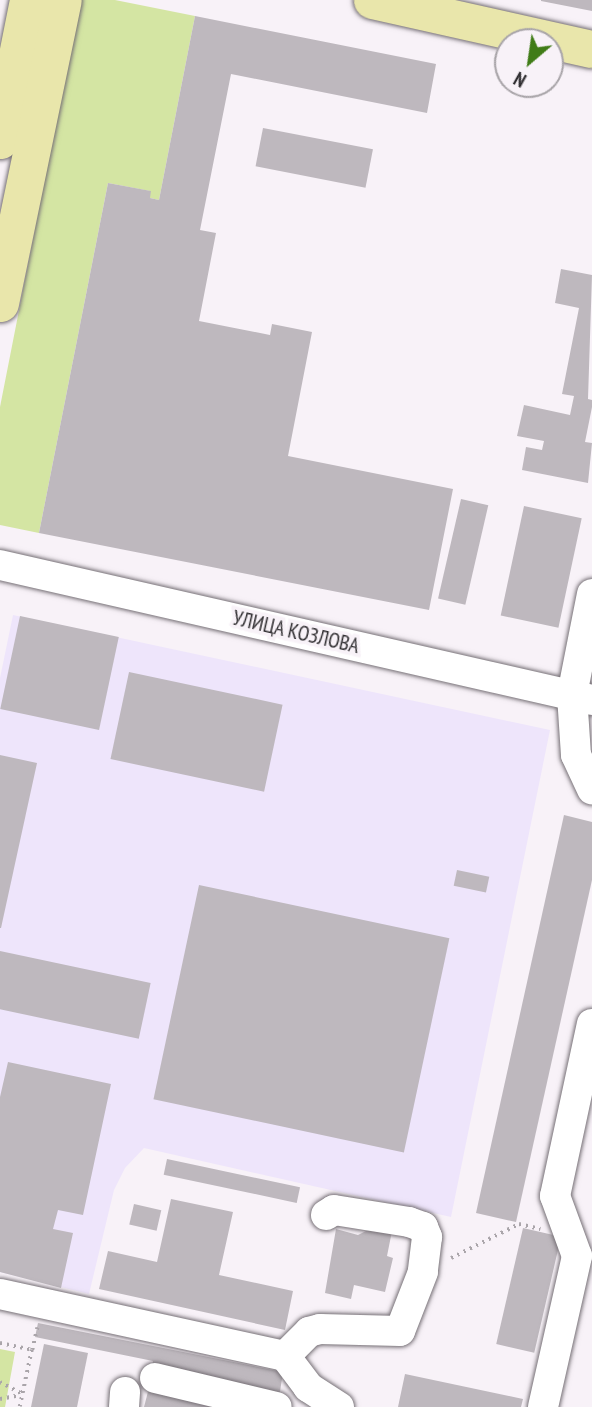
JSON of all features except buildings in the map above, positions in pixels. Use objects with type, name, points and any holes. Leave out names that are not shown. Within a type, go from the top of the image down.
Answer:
[{"type":"main road","points":[[0,140],[28,0]]},
{"type":"main road","points":[[0,303],[63,0]]},
{"type":"main road","points":[[372,0],[592,49]]},
{"type":"street","name":"УЛИЦА КОЗЛОВА","points":[[0,565],[582,697]]},
{"type":"street","points":[[592,594],[576,755],[592,790]]},
{"type":"street","points":[[542,1407],[577,1256],[555,1196],[592,1024]]},
{"type":"street","points":[[285,1356],[309,1332],[320,1329],[400,1331],[423,1272],[427,1237],[423,1227],[334,1210],[326,1215]]},
{"type":"street","points":[[0,1294],[285,1356],[308,1387],[339,1407]]},
{"type":"street","points":[[156,1378],[278,1407]]},
{"type":"path","points":[[423,1272],[519,1224],[569,1236]]},
{"type":"path","points":[[0,1343],[32,1350],[20,1407]]},
{"type":"path","points":[[0,1382],[23,1394]]},
{"type":"path","points":[[0,1399],[23,1394]]},
{"type":"shaded area","points":[[13,615],[550,730],[451,1217],[144,1148],[125,1168],[114,1190],[89,1294],[0,1272],[0,678]]},
{"type":"green space","points":[[80,0],[115,0],[195,16],[159,200],[150,198],[150,191],[108,183],[39,533],[0,525],[0,407]]},
{"type":"green space","points":[[0,1349],[15,1352],[5,1407],[0,1407]]}]
